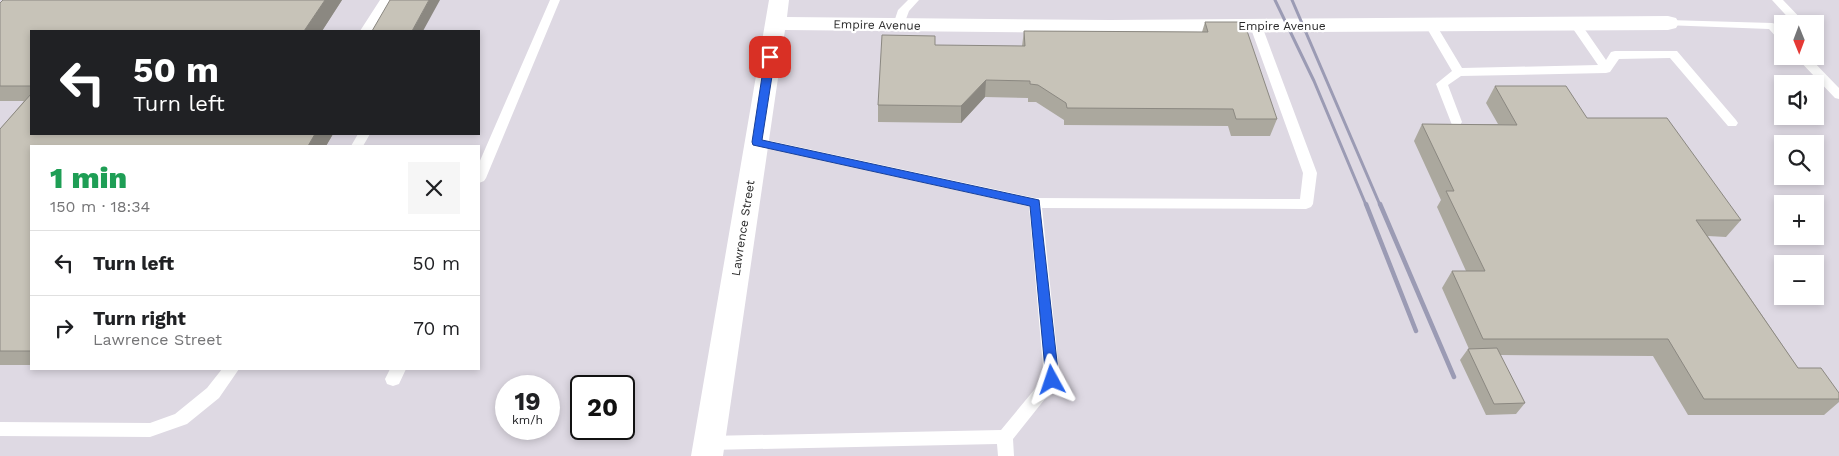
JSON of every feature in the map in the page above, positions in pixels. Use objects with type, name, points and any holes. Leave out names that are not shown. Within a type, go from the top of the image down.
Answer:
[{"type":"street","name":"Empire Avenue","points":[[777,11],[899,25],[1256,26],[1668,23]]},
{"type":"street","name":"Lawrence Street","points":[[708,450],[777,11]]},
{"type":"lane","points":[[367,30],[384,0]]},
{"type":"lane","points":[[480,176],[554,0]]},
{"type":"lane","points":[[899,25],[904,10],[914,0]]},
{"type":"lane","points":[[1777,0],[1792,15]]},
{"type":"lane","points":[[1575,23],[1606,69]]},
{"type":"lane","points":[[1668,23],[1774,26]]},
{"type":"lane","points":[[1432,24],[1458,72]]},
{"type":"lane","points":[[757,142],[1035,203],[1306,204],[1310,173],[1256,26]]},
{"type":"lane","points":[[1606,69],[1615,55],[1672,54],[1732,123]]},
{"type":"lane","points":[[1810,65],[1839,95]]},
{"type":"lane","points":[[1456,122],[1442,84],[1458,72],[1606,69]]},
{"type":"lane","points":[[1006,456],[1005,437],[1052,380],[1035,203]]},
{"type":"lane","points":[[0,429],[150,430],[181,419],[213,392],[230,370]]},
{"type":"lane","points":[[708,450],[1005,437]]},
{"type":"shaded area","points":[[0,0],[1839,0],[1839,456],[0,456]]},
{"type":"building","points":[[3,0],[325,0],[305,30],[30,30],[30,86],[0,86],[0,3]]},
{"type":"building","points":[[390,0],[429,0],[413,30],[373,30]]},
{"type":"building","points":[[1205,22],[1244,22],[1277,119],[1236,119],[1233,109],[1067,108],[1066,103],[1038,85],[1030,84],[1030,81],[986,80],[961,106],[878,105],[882,35],[935,36],[935,45],[1025,46],[1024,31],[1208,32]]},
{"type":"building","points":[[1495,86],[1566,86],[1587,118],[1667,118],[1741,220],[1696,220],[1798,368],[1821,368],[1839,393],[1839,399],[1704,399],[1668,339],[1483,339],[1452,271],[1485,271],[1446,191],[1454,191],[1422,124],[1517,125]]},
{"type":"building","points":[[30,95],[30,135],[314,135],[309,145],[30,145],[30,351],[0,351],[0,129]]},
{"type":"building","points":[[1497,348],[1525,403],[1494,404],[1468,349]]},
{"type":"railway","points":[[1275,0],[1314,81],[1366,205]]},
{"type":"railway","points":[[1292,0],[1380,205]]},
{"type":"railway","points":[[1366,204],[1416,331]]},
{"type":"railway","points":[[1380,204],[1454,377]]},
{"type":"route","points":[[770,57],[757,142],[1035,203],[1052,380]]}]
